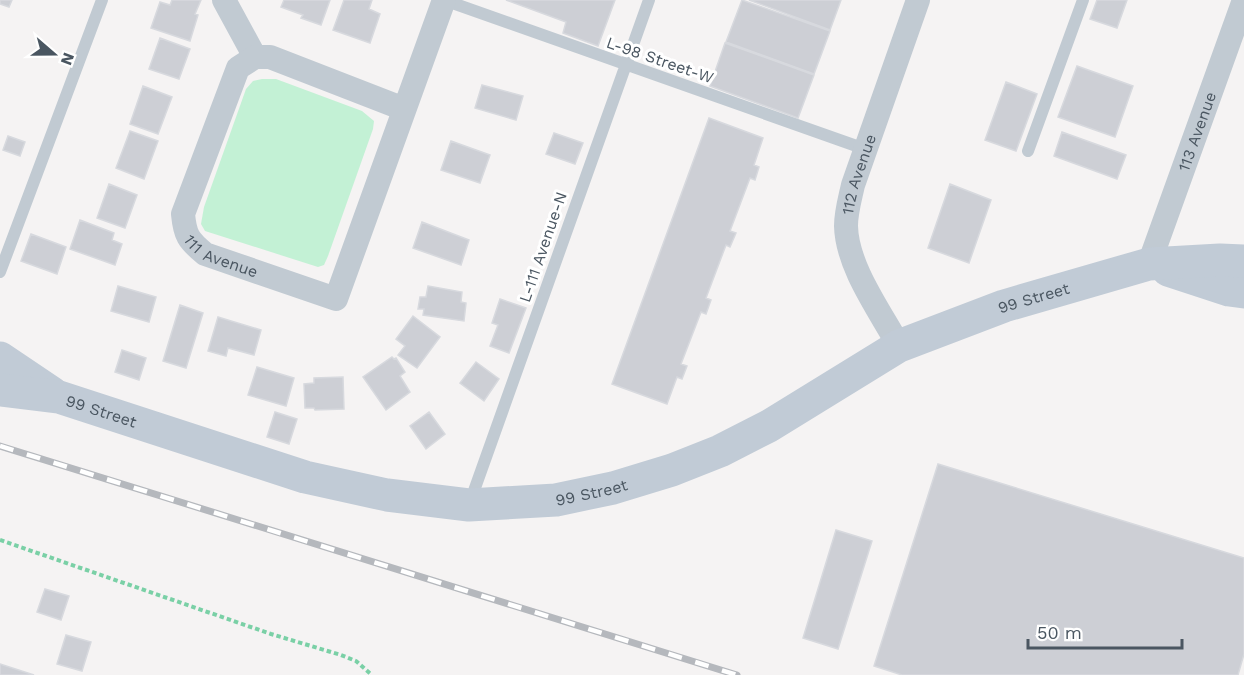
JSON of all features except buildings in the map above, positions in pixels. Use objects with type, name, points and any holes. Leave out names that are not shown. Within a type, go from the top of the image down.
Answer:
[{"type":"main road","name":"99 Street","points":[[0,390],[59,397],[305,477],[387,495],[469,505],[556,500],[613,488],[672,470],[720,451],[769,426],[899,346],[1004,306],[1149,264],[1244,261]]},
{"type":"main road","points":[[1149,264],[1229,290],[1244,292]]},
{"type":"main road","points":[[0,358],[59,397]]},
{"type":"street","points":[[224,0],[255,57],[270,57],[404,109]]},
{"type":"street","name":"111 Avenue","points":[[255,57],[238,68],[183,214],[184,232],[192,243],[205,254],[336,299],[444,0]]},
{"type":"street","name":"112 Avenue","points":[[899,346],[858,273],[846,228],[849,201],[865,149],[918,0]]},
{"type":"street","name":"113 Avenue","points":[[1149,264],[1244,0]]},
{"type":"lane","points":[[0,272],[102,0]]},
{"type":"lane","name":"L-98 Street-W","points":[[444,0],[624,66],[865,149]]},
{"type":"lane","name":"L-111 Avenue-N","points":[[469,505],[649,0]]},
{"type":"lane","points":[[1028,151],[1083,0]]},
{"type":"path","points":[[0,540],[271,634],[341,655],[356,661],[372,675]]},
{"type":"green space","points":[[276,79],[362,111],[374,121],[328,256],[324,265],[318,267],[205,231],[201,224],[204,207],[246,89],[253,81]]},
{"type":"railway","points":[[0,446],[737,675]]}]
